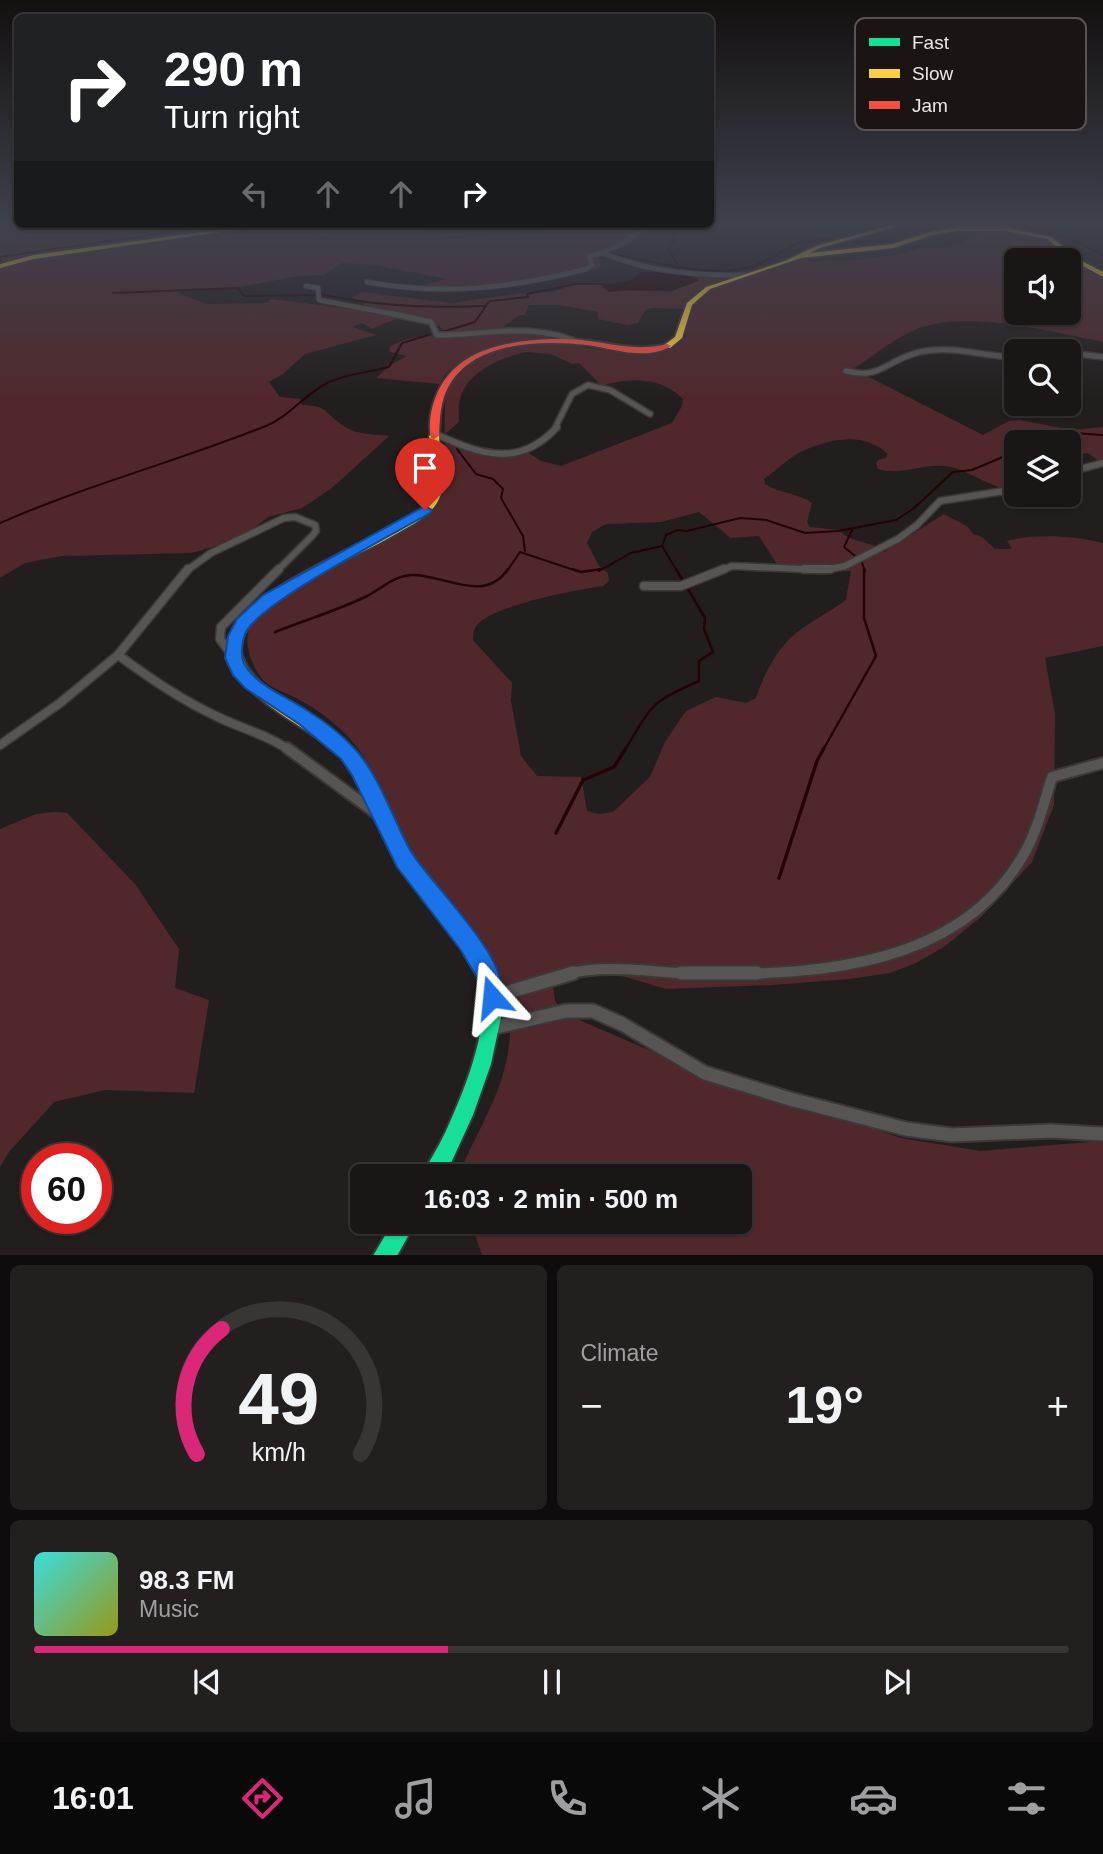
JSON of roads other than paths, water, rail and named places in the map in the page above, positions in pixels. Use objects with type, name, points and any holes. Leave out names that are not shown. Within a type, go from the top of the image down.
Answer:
[{"type":"main road","points":[[441,1164],[491,1028],[492,997],[486,972],[468,941],[404,860],[368,787],[348,754],[305,718],[251,683],[239,670],[233,658],[236,636],[242,624],[268,599],[425,510],[435,497],[436,487],[436,394],[442,381],[456,368],[481,354],[506,346],[577,342],[637,352],[668,346],[678,338],[684,310],[691,300],[708,288],[727,282]]},
{"type":"main road","points":[[384,1255],[397,1234]]},
{"type":"street","points":[[367,282],[440,292],[506,287],[530,282]]},
{"type":"street","points":[[306,286],[318,288],[320,300],[426,320],[431,322],[437,335],[529,330],[560,334],[577,342]]},
{"type":"street","points":[[846,371],[864,376],[879,373],[906,355],[926,350],[953,349],[1004,355]]},
{"type":"street","points":[[1081,354],[1103,357]]},
{"type":"street","points":[[435,434],[478,450],[502,454],[527,452],[558,425],[570,396],[588,385],[610,390],[650,414]]},
{"type":"street","points":[[1081,469],[1103,463]]},
{"type":"street","points":[[644,586],[681,586],[732,566],[825,570],[845,566],[898,539],[917,525],[940,501],[1004,491]]},
{"type":"street","points":[[0,745],[60,703],[118,656],[174,583],[211,553],[284,518],[295,517],[315,525],[316,531],[312,536],[221,627],[220,639],[233,658]]},
{"type":"street","points":[[118,656],[176,697],[223,720],[277,741],[380,816]]},
{"type":"street","points":[[492,997],[574,972],[603,968],[678,973],[772,973],[869,962],[915,950],[950,932],[981,910],[1020,862],[1043,811],[1052,777],[1103,763]]},
{"type":"street","points":[[491,1028],[566,1011],[593,1011],[622,1024],[705,1073],[790,1099],[906,1129],[952,1135],[1051,1130],[1103,1134]]},
{"type":"waterway","points":[[321,294],[402,305],[485,306],[490,301],[528,297],[527,294],[576,284],[604,284]]},
{"type":"waterway","points":[[113,293],[238,288],[244,296],[315,295]]},
{"type":"waterway","points":[[442,332],[475,322],[486,306]]},
{"type":"waterway","points":[[0,523],[266,426],[327,383],[349,375],[389,367],[402,343],[429,335]]},
{"type":"waterway","points":[[1081,433],[1103,435]]},
{"type":"waterway","points":[[457,449],[476,474],[493,479],[503,489],[501,498],[523,536],[525,551]]},
{"type":"waterway","points":[[853,528],[896,520],[913,509],[953,472],[972,470],[1004,456]]},
{"type":"waterway","points":[[662,546],[666,535],[678,530],[687,531],[740,518],[766,520],[805,533],[853,528]]},
{"type":"waterway","points":[[853,528],[844,547],[855,556]]},
{"type":"waterway","points":[[599,571],[631,553],[662,546]]},
{"type":"waterway","points":[[662,546],[677,571]]},
{"type":"waterway","points":[[507,571],[520,552],[577,571]]},
{"type":"waterway","points":[[862,563],[865,571]]},
{"type":"waterway","points":[[275,632],[354,602],[400,577],[425,576],[476,586],[488,585],[499,579],[508,569]]},
{"type":"waterway","points":[[572,569],[581,572],[602,569]]},
{"type":"waterway","points":[[676,569],[683,581]]},
{"type":"waterway","points":[[823,750],[876,656],[864,618],[864,569]]},
{"type":"waterway","points":[[625,750],[654,706],[671,694],[699,681],[699,661],[713,652],[704,629],[705,618],[688,589]]},
{"type":"waterway","points":[[556,833],[583,780],[614,767],[626,748]]},
{"type":"waterway","points":[[779,878],[817,761],[824,748]]}]
